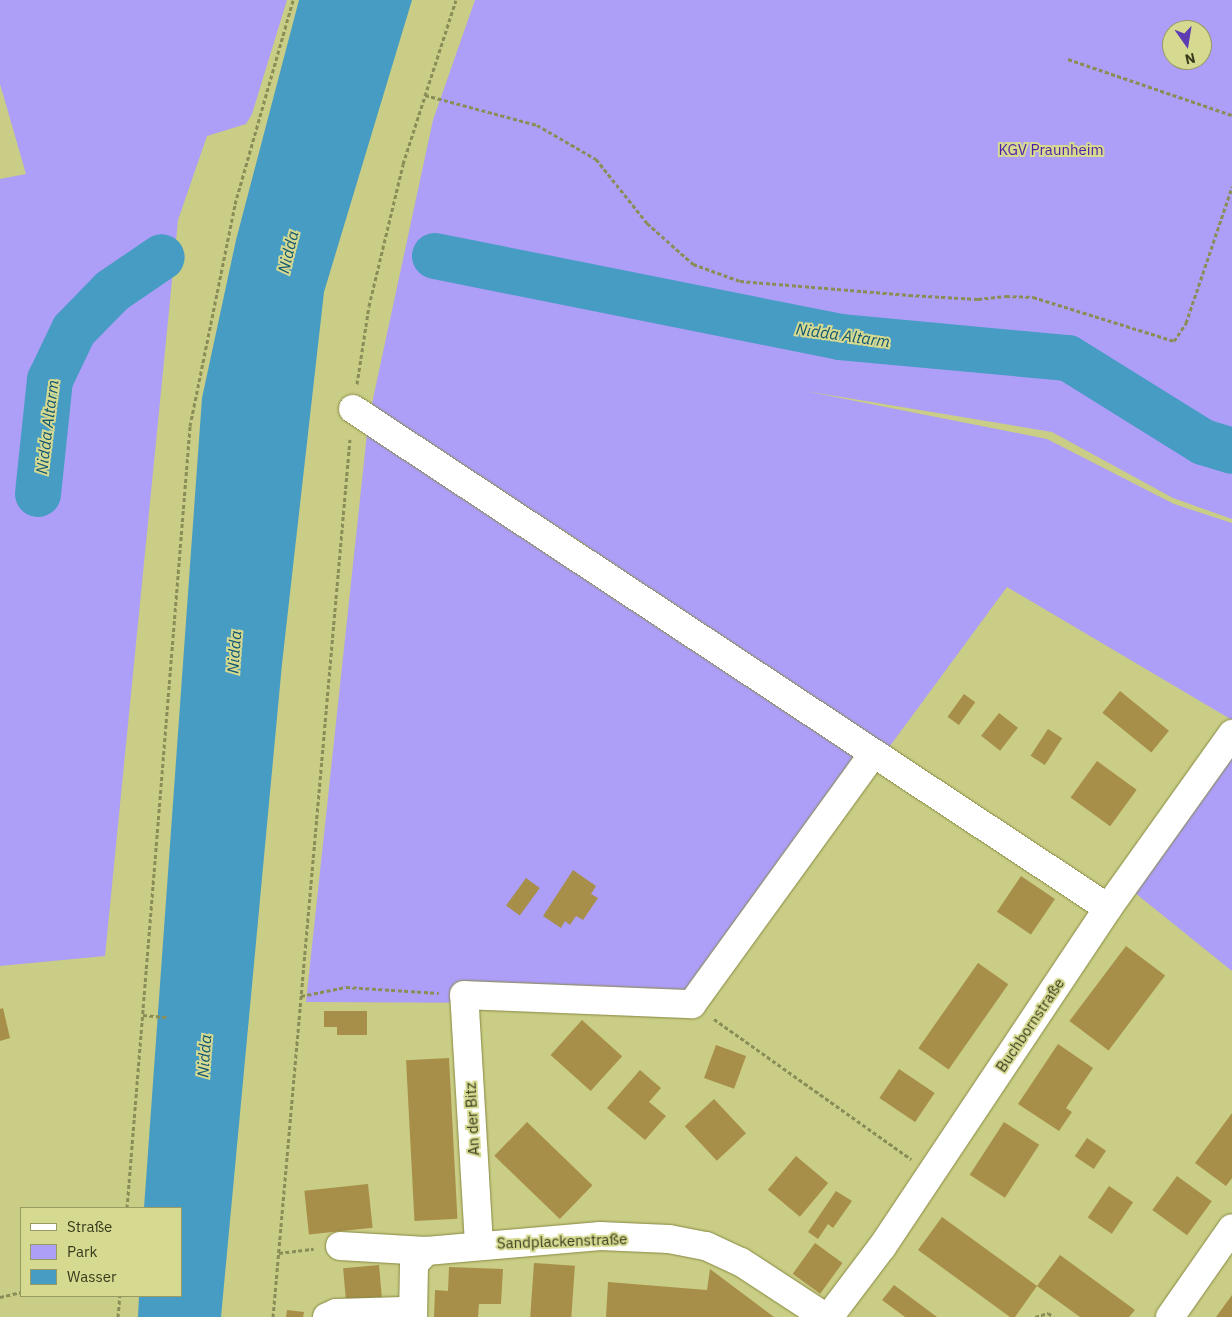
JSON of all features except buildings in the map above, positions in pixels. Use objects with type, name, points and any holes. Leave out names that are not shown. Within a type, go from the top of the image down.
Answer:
[{"type":"street","points":[[353,409],[1108,908]]},
{"type":"street","name":"Buchbornstraße","points":[[829,1317],[932,1174],[1108,908],[1232,734]]},
{"type":"street","points":[[464,995],[692,1004],[873,754]]},
{"type":"street","name":"An der Bitz","points":[[464,995],[480,1244]]},
{"type":"street","points":[[1170,1317],[1232,1228]]},
{"type":"street","name":"Sandplackenstraße","points":[[340,1246],[426,1251],[480,1244],[600,1236],[668,1239],[706,1246],[741,1262],[825,1317]]},
{"type":"street","points":[[327,1317],[336,1313],[403,1311],[413,1316],[414,1264],[426,1251]]},
{"type":"path","points":[[127,1207],[190,426],[235,204],[293,0]]},
{"type":"path","points":[[273,1317],[353,409],[369,306],[404,164],[456,0]]},
{"type":"path","points":[[1068,59],[1232,115]]},
{"type":"path","points":[[425,95],[537,125],[596,160],[646,223],[693,264],[740,281],[978,299],[1006,296],[1034,298],[1174,341],[1186,323],[1232,187]]},
{"type":"path","points":[[301,996],[346,987],[464,995]]},
{"type":"path","points":[[692,1004],[932,1174]]},
{"type":"path","points":[[142,1015],[168,1017]]},
{"type":"path","points":[[279,1252],[340,1246]]},
{"type":"path","points":[[0,1297],[20,1292]]},
{"type":"path","points":[[118,1317],[120,1297]]},
{"type":"path","points":[[1035,1317],[1048,1313],[1054,1317]]},
{"type":"green space","points":[[0,0],[287,0],[252,114],[246,124],[207,136],[178,220],[105,956],[0,966],[0,179],[26,174],[0,84]]},
{"type":"green space","name":"KGV Praunheim","points":[[475,0],[1232,0],[1232,519],[1173,498],[1052,432],[805,391],[1047,439],[1174,504],[1232,523],[1232,720],[1007,587],[700,1004],[306,1002],[367,434],[577,562],[587,546],[371,408],[433,120]]},
{"type":"green space","points":[[1232,732],[1232,971],[1114,876]]},
{"type":"water","name":"Nidda","points":[[299,0],[412,0],[324,292],[282,664],[221,1317],[138,1317],[139,1297],[182,1297],[182,1207],[144,1207],[202,398],[236,240]]},
{"type":"waterway","name":"Nidda Altarm","points":[[435,256],[840,337],[1068,358],[1203,442],[1232,451]]},
{"type":"waterway","name":"Nidda Altarm","points":[[38,494],[50,380],[74,330],[112,291],[162,257]]}]
